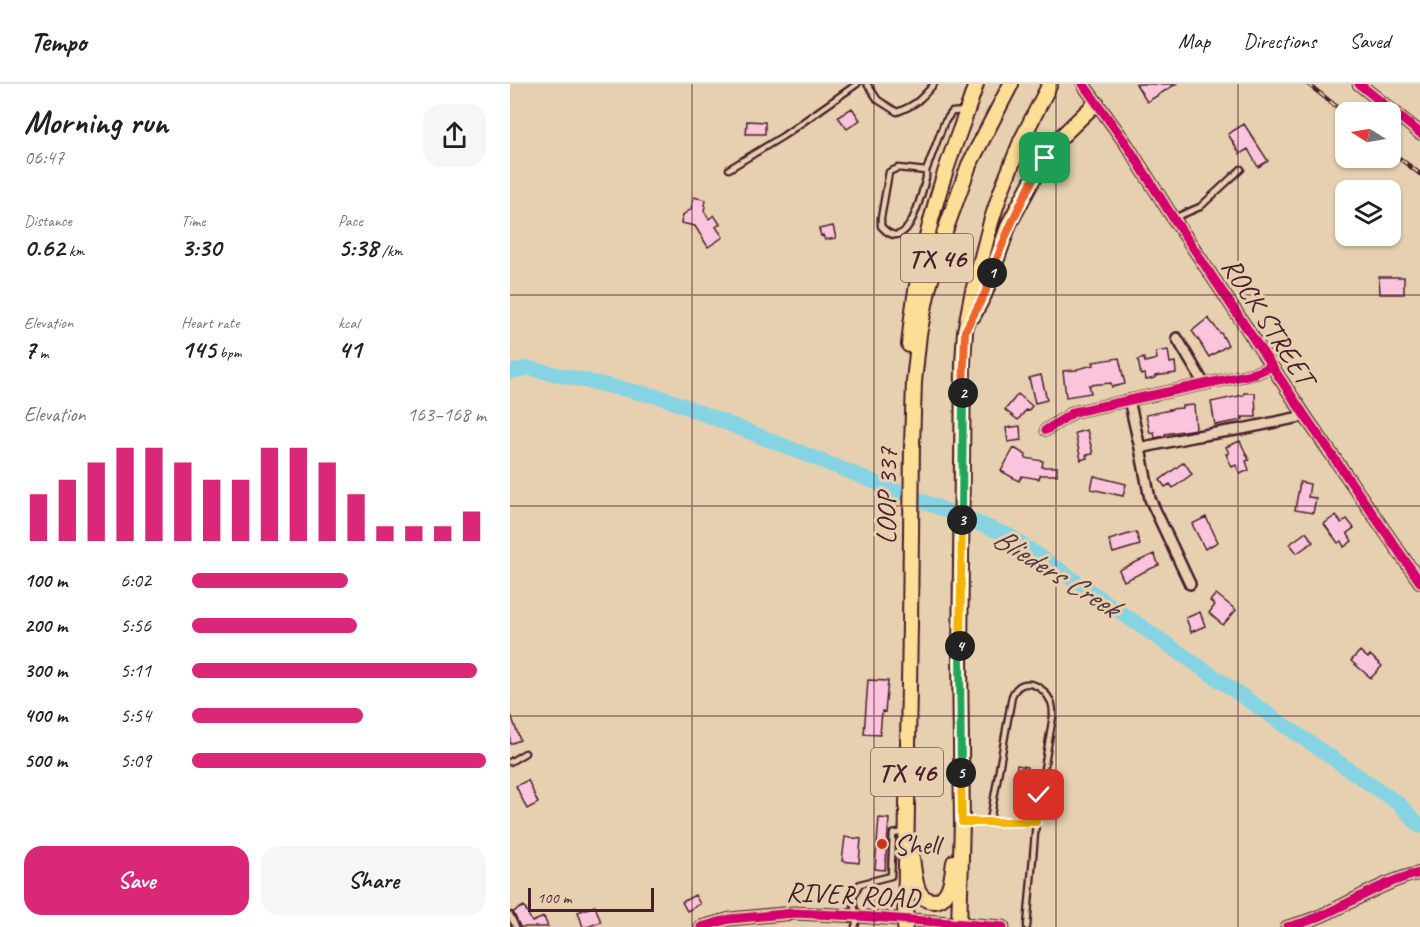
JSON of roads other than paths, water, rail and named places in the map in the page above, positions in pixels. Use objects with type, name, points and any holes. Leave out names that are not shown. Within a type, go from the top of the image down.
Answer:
[{"type":"main road","points":[[912,445],[907,367],[911,320],[919,274],[932,217],[976,84]]},
{"type":"main road","name":"LOOP 337","points":[[905,923],[899,865],[906,832],[912,445],[914,382],[919,334],[928,290],[945,231],[969,165],[1011,84]]},
{"type":"main road","name":"TX 46","points":[[959,925],[962,822],[960,660],[965,331],[972,295],[1000,194],[1021,141],[1049,85]]},
{"type":"main road","points":[[965,331],[985,293],[1009,224],[1045,158],[1062,136],[1096,103]]},
{"type":"main road","points":[[906,832],[918,888],[922,897],[935,901],[947,894],[962,822]]},
{"type":"street","name":"ROCK STREET","points":[[1083,84],[1127,145],[1305,416],[1420,582]]},
{"type":"street","points":[[1359,84],[1420,133]]},
{"type":"street","points":[[1178,338],[1204,384]]},
{"type":"street","points":[[1046,430],[1074,412],[1256,373],[1272,366]]},
{"type":"street","points":[[1129,400],[1150,499],[1190,584]]},
{"type":"street","points":[[1140,448],[1305,416]]},
{"type":"street","points":[[1288,927],[1315,919],[1388,884],[1420,873]]},
{"type":"street","name":"RIVER ROAD","points":[[701,927],[730,919],[794,913],[856,921],[1003,927]]},
{"type":"lane","points":[[729,169],[783,136],[857,84]]},
{"type":"lane","points":[[867,84],[878,100],[897,112],[920,101],[934,84]]},
{"type":"lane","points":[[926,171],[898,168],[889,172],[880,218],[881,226],[891,235],[903,232],[913,221],[926,171],[944,123],[952,112],[968,110]]},
{"type":"lane","points":[[1174,218],[1200,207],[1241,168]]},
{"type":"lane","points":[[990,821],[1012,696],[1019,685],[1032,684],[1047,694],[1051,701],[1053,716],[1036,822],[1028,927]]},
{"type":"lane","points":[[510,762],[525,753]]},
{"type":"lane","points":[[962,822],[1036,822]]},
{"type":"lane","points":[[856,921],[853,907],[854,892],[860,884],[891,876],[899,865]]},
{"type":"lane","points":[[510,915],[516,927]]},
{"type":"waterway","name":"Blieders Creek","points":[[510,372],[528,368],[664,398],[1010,536],[1399,804],[1420,826]]},
{"type":"railway","points":[[1308,84],[1335,105]]},
{"type":"railway","points":[[1401,159],[1420,174]]},
{"type":"place","name":"Shell","points":[[882,844]]}]
